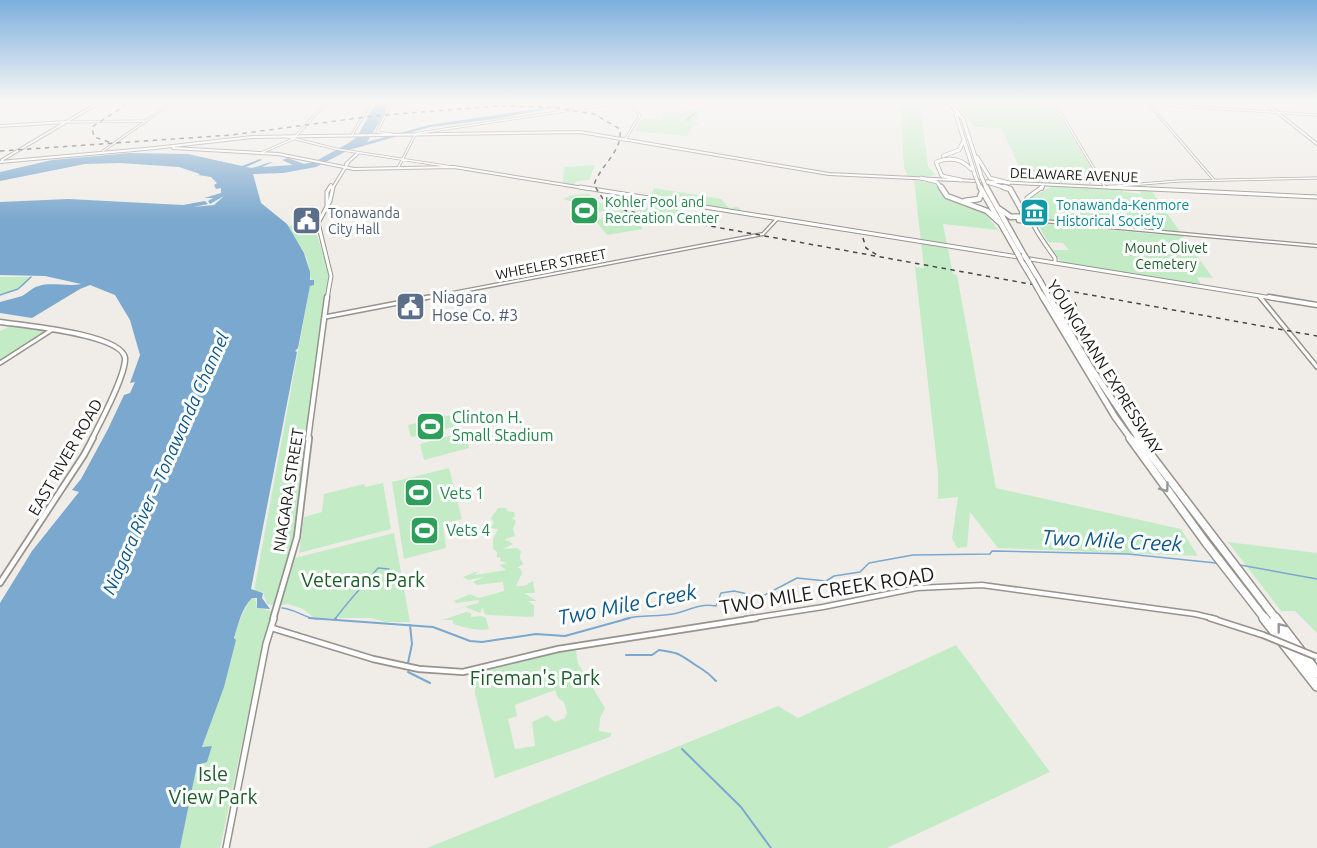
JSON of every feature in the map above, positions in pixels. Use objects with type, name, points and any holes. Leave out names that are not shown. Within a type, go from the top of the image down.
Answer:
[{"type":"highway","points":[[921,178],[937,176],[934,161],[961,149],[964,142]]},
{"type":"highway","name":"YOUNGMANN EXPRESSWAY","points":[[965,142],[976,178],[999,222],[1018,254],[1028,261],[1091,368],[1143,445],[1317,673]]},
{"type":"highway","name":"YOUNGMANN EXPRESSWAY","points":[[971,142],[984,182],[1013,235],[1033,280],[1115,417],[1178,506],[1317,686]]},
{"type":"highway","points":[[974,151],[990,178],[1009,183]]},
{"type":"highway","points":[[961,180],[942,176],[936,162],[946,159],[960,160],[968,164],[974,172]]},
{"type":"highway","points":[[921,178],[939,183],[949,198],[984,209],[999,222]]},
{"type":"highway","points":[[961,180],[942,183],[946,194],[959,200],[970,201],[980,198],[982,191]]},
{"type":"highway","points":[[984,182],[1004,186],[1011,190],[1026,215],[1010,224],[1013,235]]},
{"type":"highway","points":[[998,208],[1003,214],[1034,227]]},
{"type":"highway","points":[[1018,219],[1032,220]]},
{"type":"main road","points":[[0,162],[34,142]]},
{"type":"main road","name":"DELAWARE AVENUE","points":[[155,148],[216,142]]},
{"type":"main road","name":"DELAWARE AVENUE","points":[[633,142],[830,174],[1317,197]]},
{"type":"main road","points":[[0,162],[155,148],[261,153],[308,159],[344,168],[454,167],[1317,305]]},
{"type":"main road","name":"NIAGARA STREET","points":[[226,848],[271,627],[297,537],[323,318],[332,274],[317,225],[330,201],[332,188],[344,168],[358,153]]},
{"type":"main road","points":[[1043,184],[1041,190],[1026,200],[1034,227],[1055,258],[1055,263]]},
{"type":"main road","name":"EAST RIVER ROAD","points":[[0,322],[53,329],[112,344],[123,353],[125,363],[113,398],[84,455],[0,584]]},
{"type":"street","points":[[103,151],[117,142]]},
{"type":"street","points":[[261,153],[286,142]]},
{"type":"street","points":[[308,142],[358,153],[454,167]]},
{"type":"street","points":[[398,168],[412,142]]},
{"type":"street","points":[[1078,142],[1105,187],[1214,180],[1317,178]]},
{"type":"street","points":[[1181,142],[1214,180]]},
{"type":"street","name":"WHEELER STREET","points":[[323,318],[763,234],[777,219]]},
{"type":"street","points":[[1032,220],[1317,246]]},
{"type":"street","points":[[1259,296],[1317,367]]},
{"type":"street","points":[[0,363],[53,329]]},
{"type":"street","name":"TWO MILE CREEK ROAD","points":[[271,627],[373,659],[420,669],[463,672],[558,649],[820,608],[917,588],[998,586],[1195,614],[1224,621],[1317,657]]},
{"type":"green space","points":[[902,142],[925,142],[928,167],[935,174],[907,176]]},
{"type":"green space","points":[[1008,142],[1075,142],[1101,184],[1026,182]]},
{"type":"green space","points":[[595,165],[589,180],[577,181],[573,185],[563,183],[564,167]]},
{"type":"green space","points":[[914,180],[938,184],[942,195],[984,211],[998,230],[943,224],[953,274],[957,275],[996,488],[1181,529],[1198,556],[998,548],[970,512],[967,547],[957,548],[952,538],[958,497],[938,499],[938,473],[915,267],[924,268]]},
{"type":"green space","name":"Mount Olivet Cemetery","points":[[1052,186],[1121,189],[1124,192],[1141,194],[1139,190],[1151,190],[1180,232],[1034,219],[1033,217],[1048,217],[1043,211],[1031,211],[1028,200]]},
{"type":"green space","points":[[654,188],[721,199],[729,208],[738,207],[743,212],[650,197]]},
{"type":"green space","points":[[589,194],[615,209],[581,215],[572,202],[563,199],[571,195]]},
{"type":"green space","points":[[673,203],[690,220],[628,209]]},
{"type":"green space","points":[[314,205],[309,213],[321,212],[315,222],[315,230],[330,273],[314,372],[294,542],[276,606],[267,604],[263,592],[254,591],[310,286],[314,285],[306,256],[287,226],[296,225],[294,215],[300,208]]},
{"type":"green space","points":[[622,210],[628,212],[643,229],[607,235],[595,220],[606,218],[603,213]]},
{"type":"green space","name":"Mount Olivet Cemetery","points":[[1037,223],[1154,234],[1181,234],[1213,278],[1197,277],[1201,285],[1061,262],[1053,250],[1069,250],[1063,243],[1048,242]]},
{"type":"green space","points":[[0,277],[31,277],[22,287],[0,295]]},
{"type":"green space","points":[[12,325],[46,331],[0,360],[0,331]]},
{"type":"green space","name":"Clinton H. Small Stadium","points":[[451,415],[454,427],[411,437],[408,425]]},
{"type":"green space","points":[[465,432],[469,448],[424,460],[420,444]]},
{"type":"green space","points":[[449,468],[462,519],[443,524],[446,548],[404,559],[392,482]]},
{"type":"green space","points":[[383,483],[391,529],[299,553],[304,517],[322,512],[324,494],[364,484],[365,487]]},
{"type":"green space","points":[[498,508],[506,508],[507,511],[514,512],[515,517],[512,518],[516,521],[513,529],[515,536],[505,539],[513,544],[503,549],[517,548],[521,551],[520,558],[523,564],[517,568],[520,568],[522,573],[516,586],[524,586],[533,581],[535,593],[524,593],[537,601],[528,601],[534,605],[534,617],[487,615],[483,607],[480,613],[465,607],[446,612],[478,603],[479,600],[457,603],[454,601],[470,594],[478,598],[504,591],[503,582],[477,585],[473,582],[484,577],[468,580],[463,577],[478,571],[475,575],[506,570],[499,565],[507,563],[500,561],[501,558],[497,557],[497,552],[493,549],[493,539],[498,529],[489,528],[494,523],[491,518]]},
{"type":"green space","name":"Veterans Park","points":[[394,533],[410,622],[386,622],[371,618],[313,617],[303,609],[288,604],[281,605],[295,558]]},
{"type":"green space","points":[[1228,542],[1317,553],[1317,633],[1295,611],[1281,611]]},
{"type":"green space","name":"Isle View Park","points":[[255,597],[257,608],[272,611],[220,848],[180,848],[197,764],[207,762],[212,746],[202,748],[223,688],[237,627],[249,599]]},
{"type":"green space","points":[[466,612],[471,613],[471,617],[486,618],[489,629],[471,629],[453,624],[453,620],[442,620]]},
{"type":"green space","points":[[956,645],[1050,772],[887,848],[427,848],[778,706],[798,718]]},
{"type":"green space","name":"Fireman's Park","points":[[576,650],[578,664],[605,708],[600,718],[599,731],[612,733],[610,737],[495,778],[475,693],[476,674],[554,653]],"holes":[[[555,690],[558,698],[564,702],[567,713],[565,718],[555,722],[547,715],[532,722],[535,746],[515,749],[508,719],[517,716],[515,705]]]},
{"type":"water","name":"Niagara River – Tonawanda Channel","points":[[350,142],[379,142],[349,150],[316,167],[283,173],[253,174],[261,203],[287,224],[304,253],[310,280],[314,280],[314,285],[310,286],[298,348],[295,351],[297,352],[251,589],[263,593],[262,598],[270,609],[257,608],[257,598],[252,598],[241,617],[234,638],[236,640],[224,687],[202,747],[212,746],[207,762],[197,765],[180,848],[0,848],[0,603],[32,551],[79,492],[72,490],[81,479],[124,395],[130,393],[135,382],[130,383],[140,355],[130,320],[115,295],[90,285],[32,318],[0,313],[0,302],[22,296],[37,287],[49,284],[81,284],[45,276],[0,275],[0,202],[68,199],[183,205],[205,201],[208,204],[193,207],[214,205],[224,196],[210,204],[208,201],[213,198],[204,198],[221,193],[221,188],[216,189],[214,185],[217,183],[211,177],[198,175],[200,174],[179,167],[120,163],[85,164],[0,181],[0,172],[52,160],[129,153],[188,154],[242,166],[262,160],[246,167],[250,168],[273,162],[262,167],[293,165],[282,160],[288,158],[304,164],[314,162]]},
{"type":"waterway","points":[[0,295],[18,289],[31,277]]},
{"type":"waterway","name":"Two Mile Creek","points":[[629,618],[673,614],[699,606],[716,606],[721,593],[734,591],[761,597],[797,578],[826,581],[834,576],[860,572],[869,563],[913,555],[990,554],[992,551],[1128,554],[1216,563]]},
{"type":"waterway","name":"Two Mile Creek","points":[[1240,565],[1317,579]]},
{"type":"waterway","points":[[335,619],[378,568],[389,569]]},
{"type":"waterway","name":"Two Mile Creek","points":[[282,608],[316,618]]},
{"type":"waterway","name":"Two Mile Creek","points":[[309,618],[316,618]]},
{"type":"waterway","name":"Two Mile Creek","points":[[316,618],[334,620]]},
{"type":"waterway","name":"Two Mile Creek","points":[[410,625],[433,627],[470,641],[482,642],[536,634],[565,636],[629,618]]},
{"type":"waterway","name":"Two Mile Creek","points":[[624,619],[629,618]]},
{"type":"waterway","name":"Two Mile Creek","points":[[334,620],[410,625]]},
{"type":"waterway","points":[[408,663],[412,644],[410,625]]},
{"type":"waterway","points":[[626,655],[652,655],[659,650],[675,653],[705,671],[716,681]]},
{"type":"waterway","points":[[408,672],[430,683]]},
{"type":"waterway","points":[[682,749],[741,807],[771,848]]},
{"type":"railway","points":[[0,151],[136,142]]},
{"type":"railway","points":[[619,142],[615,152],[594,185],[603,199],[627,211],[1317,336]]},
{"type":"railway","points":[[863,238],[866,248],[877,255]]},
{"type":"railway","points":[[1060,292],[1075,303],[1084,325]]},
{"type":"place","name":"Kohler Pool and Recreation Center","points":[[584,210]]},
{"type":"place","name":"Tonawanda-Kenmore Historical Society","points":[[1035,213]]},
{"type":"place","name":"Tonawanda City Hall","points":[[307,221]]},
{"type":"place","name":"Niagara Hose Co. #3","points":[[411,306]]},
{"type":"place","name":"Clinton H. Small Stadium","points":[[431,426]]},
{"type":"place","name":"Vets 1","points":[[419,493]]},
{"type":"place","name":"Vets 4","points":[[425,530]]}]
